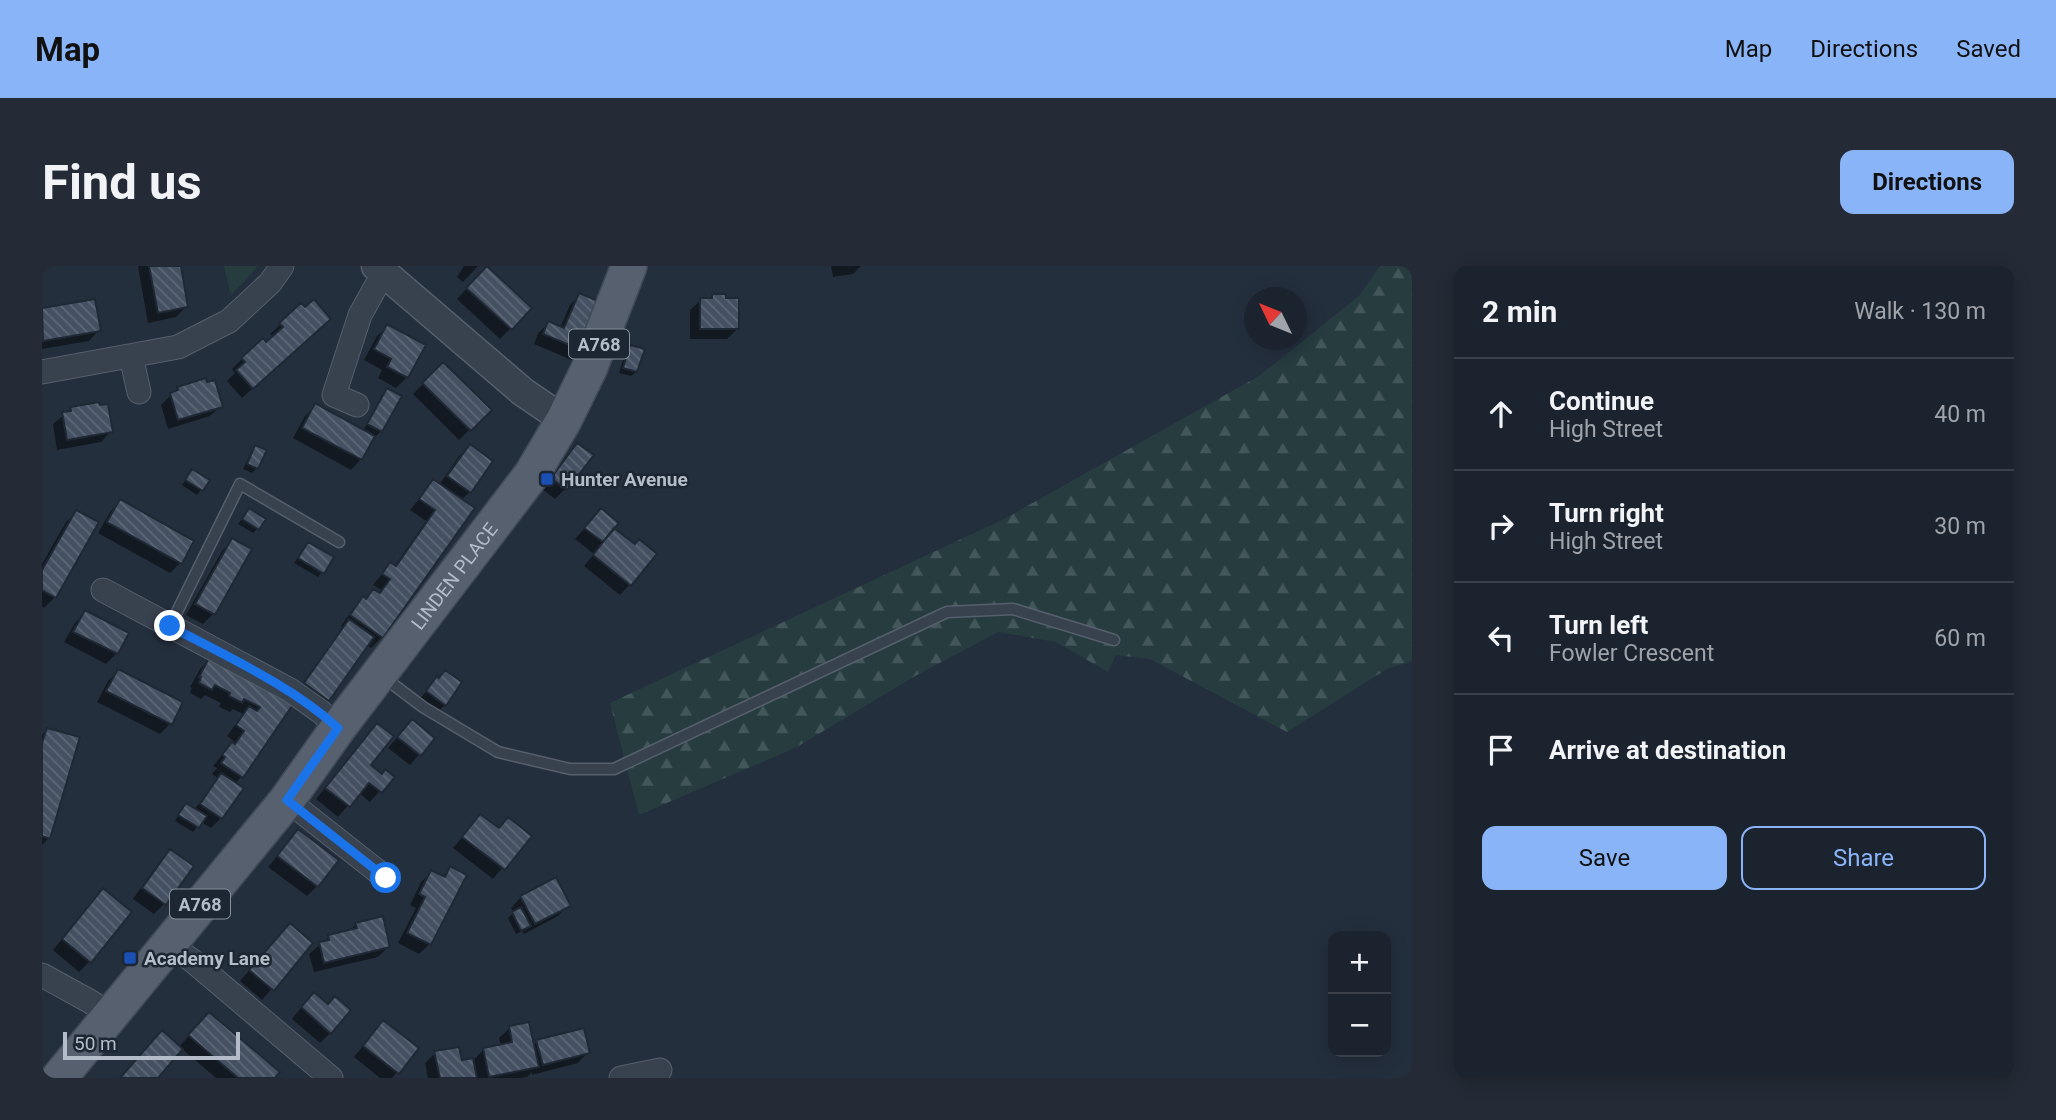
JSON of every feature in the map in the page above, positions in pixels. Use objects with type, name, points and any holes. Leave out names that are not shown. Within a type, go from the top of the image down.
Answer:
[{"type":"main road","name":"A768","points":[[564,420],[589,369],[629,266]]},
{"type":"main road","name":"LINDEN PLACE","points":[[338,728],[532,474],[564,420]]},
{"type":"main road","name":"A768","points":[[63,1076],[109,1015],[287,800],[338,728]]},
{"type":"street","points":[[42,372],[178,347],[229,321],[270,283],[282,266]]},
{"type":"street","points":[[357,405],[334,395],[360,315],[380,269],[523,392],[564,420]]},
{"type":"street","points":[[131,356],[139,392]]},
{"type":"street","points":[[116,592],[170,626],[290,690],[338,728]]},
{"type":"street","points":[[287,800],[386,878]]},
{"type":"street","points":[[168,943],[331,1078]]},
{"type":"street","points":[[42,975],[109,1015]]},
{"type":"street","points":[[621,1078],[660,1069]]},
{"type":"lane","points":[[170,626],[240,484],[339,542]]},
{"type":"lane","points":[[380,675],[423,707],[498,752],[570,769],[614,769],[947,612],[1013,609],[1114,640]]},
{"type":"green space","points":[[224,266],[258,266],[231,296]]},
{"type":"green space","points":[[1380,266],[1412,266],[1412,661],[1387,669],[1287,732],[1150,659],[1116,655],[1108,672],[1056,642],[998,632],[917,675],[795,748],[639,815],[610,703],[1004,519],[1259,376],[1292,350],[1307,350],[1307,338],[1359,296]]},
{"type":"building","points":[[149,266],[181,266],[188,307],[158,313]]},
{"type":"building","points":[[487,266],[532,308],[512,330],[466,288]]},
{"type":"building","points":[[579,293],[606,304],[586,352],[543,334],[548,321],[564,328]]},
{"type":"building","points":[[712,294],[739,298],[739,329],[700,329],[700,298],[712,298]]},
{"type":"building","points":[[95,299],[101,331],[43,341],[42,308]]},
{"type":"building","points":[[314,299],[331,319],[253,389],[236,370],[245,362],[241,358],[263,338],[266,342],[283,327],[279,323],[301,303],[305,307]]},
{"type":"building","points":[[387,324],[426,345],[408,378],[387,367],[391,359],[374,349]]},
{"type":"building","points":[[630,345],[645,349],[637,372],[623,368]]},
{"type":"building","points":[[443,362],[492,410],[471,431],[422,383]]},
{"type":"building","points":[[206,378],[207,382],[215,380],[223,407],[178,420],[170,393],[178,390],[177,387]]},
{"type":"building","points":[[387,388],[402,396],[382,432],[367,424]]},
{"type":"building","points":[[99,402],[100,405],[108,404],[113,432],[67,440],[62,412],[71,411],[70,407]]},
{"type":"building","points":[[315,403],[375,436],[362,460],[302,428]]},
{"type":"building","points":[[577,443],[594,455],[567,490],[551,478]]},
{"type":"building","points":[[470,444],[493,461],[471,493],[447,476]]},
{"type":"building","points":[[255,445],[267,450],[258,469],[247,464]]},
{"type":"building","points":[[192,469],[210,480],[203,491],[185,480]]},
{"type":"building","points":[[433,479],[475,508],[383,638],[350,615],[363,596],[366,599],[373,589],[380,593],[390,579],[382,574],[390,562],[396,566],[435,510],[419,499]]},
{"type":"building","points":[[120,499],[194,541],[182,564],[107,522]]},
{"type":"building","points":[[249,508],[266,519],[259,530],[242,519]]},
{"type":"building","points":[[601,508],[619,523],[603,542],[584,528]]},
{"type":"building","points":[[76,510],[99,522],[56,598],[42,590],[42,570]]},
{"type":"building","points":[[614,528],[635,544],[639,539],[657,554],[631,586],[593,555]]},
{"type":"building","points":[[232,538],[252,549],[215,615],[195,604]]},
{"type":"building","points":[[308,542],[334,557],[324,574],[298,558]]},
{"type":"building","points":[[85,610],[129,633],[118,654],[73,632]]},
{"type":"building","points":[[349,619],[374,637],[329,701],[304,683]]},
{"type":"building","points":[[210,656],[294,703],[243,778],[221,763],[225,757],[222,755],[232,742],[235,744],[244,731],[236,725],[249,706],[257,711],[260,707],[244,699],[242,703],[215,685],[212,690],[199,683],[199,677]]},
{"type":"building","points":[[118,669],[183,702],[172,725],[106,691]]},
{"type":"building","points":[[445,670],[462,682],[446,706],[426,691]]},
{"type":"building","points":[[412,719],[435,738],[421,756],[397,737]]},
{"type":"building","points":[[377,723],[394,736],[371,765],[382,774],[385,769],[395,777],[382,793],[369,783],[350,807],[325,788]]},
{"type":"building","points":[[47,728],[80,737],[50,839],[42,836],[42,743]]},
{"type":"building","points":[[221,773],[244,788],[222,819],[200,804]]},
{"type":"building","points":[[186,803],[207,816],[199,828],[178,815]]},
{"type":"building","points":[[480,814],[499,828],[508,817],[532,836],[505,870],[462,837]]},
{"type":"building","points":[[298,829],[339,860],[318,887],[277,856]]},
{"type":"building","points":[[170,849],[194,866],[166,905],[142,888]]},
{"type":"building","points":[[450,866],[467,875],[431,945],[407,933],[425,897],[419,894],[431,870],[445,877]]},
{"type":"building","points":[[556,877],[571,906],[535,924],[520,896]]},
{"type":"building","points":[[103,888],[132,912],[91,963],[62,939]]},
{"type":"building","points":[[521,907],[531,926],[521,931],[512,912]]},
{"type":"building","points":[[383,916],[390,947],[324,963],[319,942],[329,940],[328,935],[357,928],[355,923]]},
{"type":"building","points":[[290,923],[313,943],[274,991],[249,970]]},
{"type":"building","points":[[314,992],[328,1004],[335,996],[351,1010],[331,1034],[301,1007]]},
{"type":"building","points":[[209,1012],[280,1072],[275,1078],[238,1078],[188,1035]]},
{"type":"building","points":[[383,1020],[419,1048],[399,1074],[363,1046]]},
{"type":"building","points":[[529,1022],[539,1067],[489,1077],[483,1048],[512,1042],[509,1026]]},
{"type":"building","points":[[584,1028],[590,1053],[543,1065],[536,1040]]},
{"type":"building","points":[[162,1030],[183,1049],[158,1078],[120,1078]]},
{"type":"building","points":[[459,1047],[462,1060],[473,1058],[477,1078],[440,1078],[434,1051]]},
{"type":"place","name":"Hunter Avenue","points":[[547,479]]},
{"type":"place","name":"Academy Lane","points":[[130,958]]},
{"type":"route","points":[[170,626],[290,690],[338,728],[287,800],[386,878]]}]
